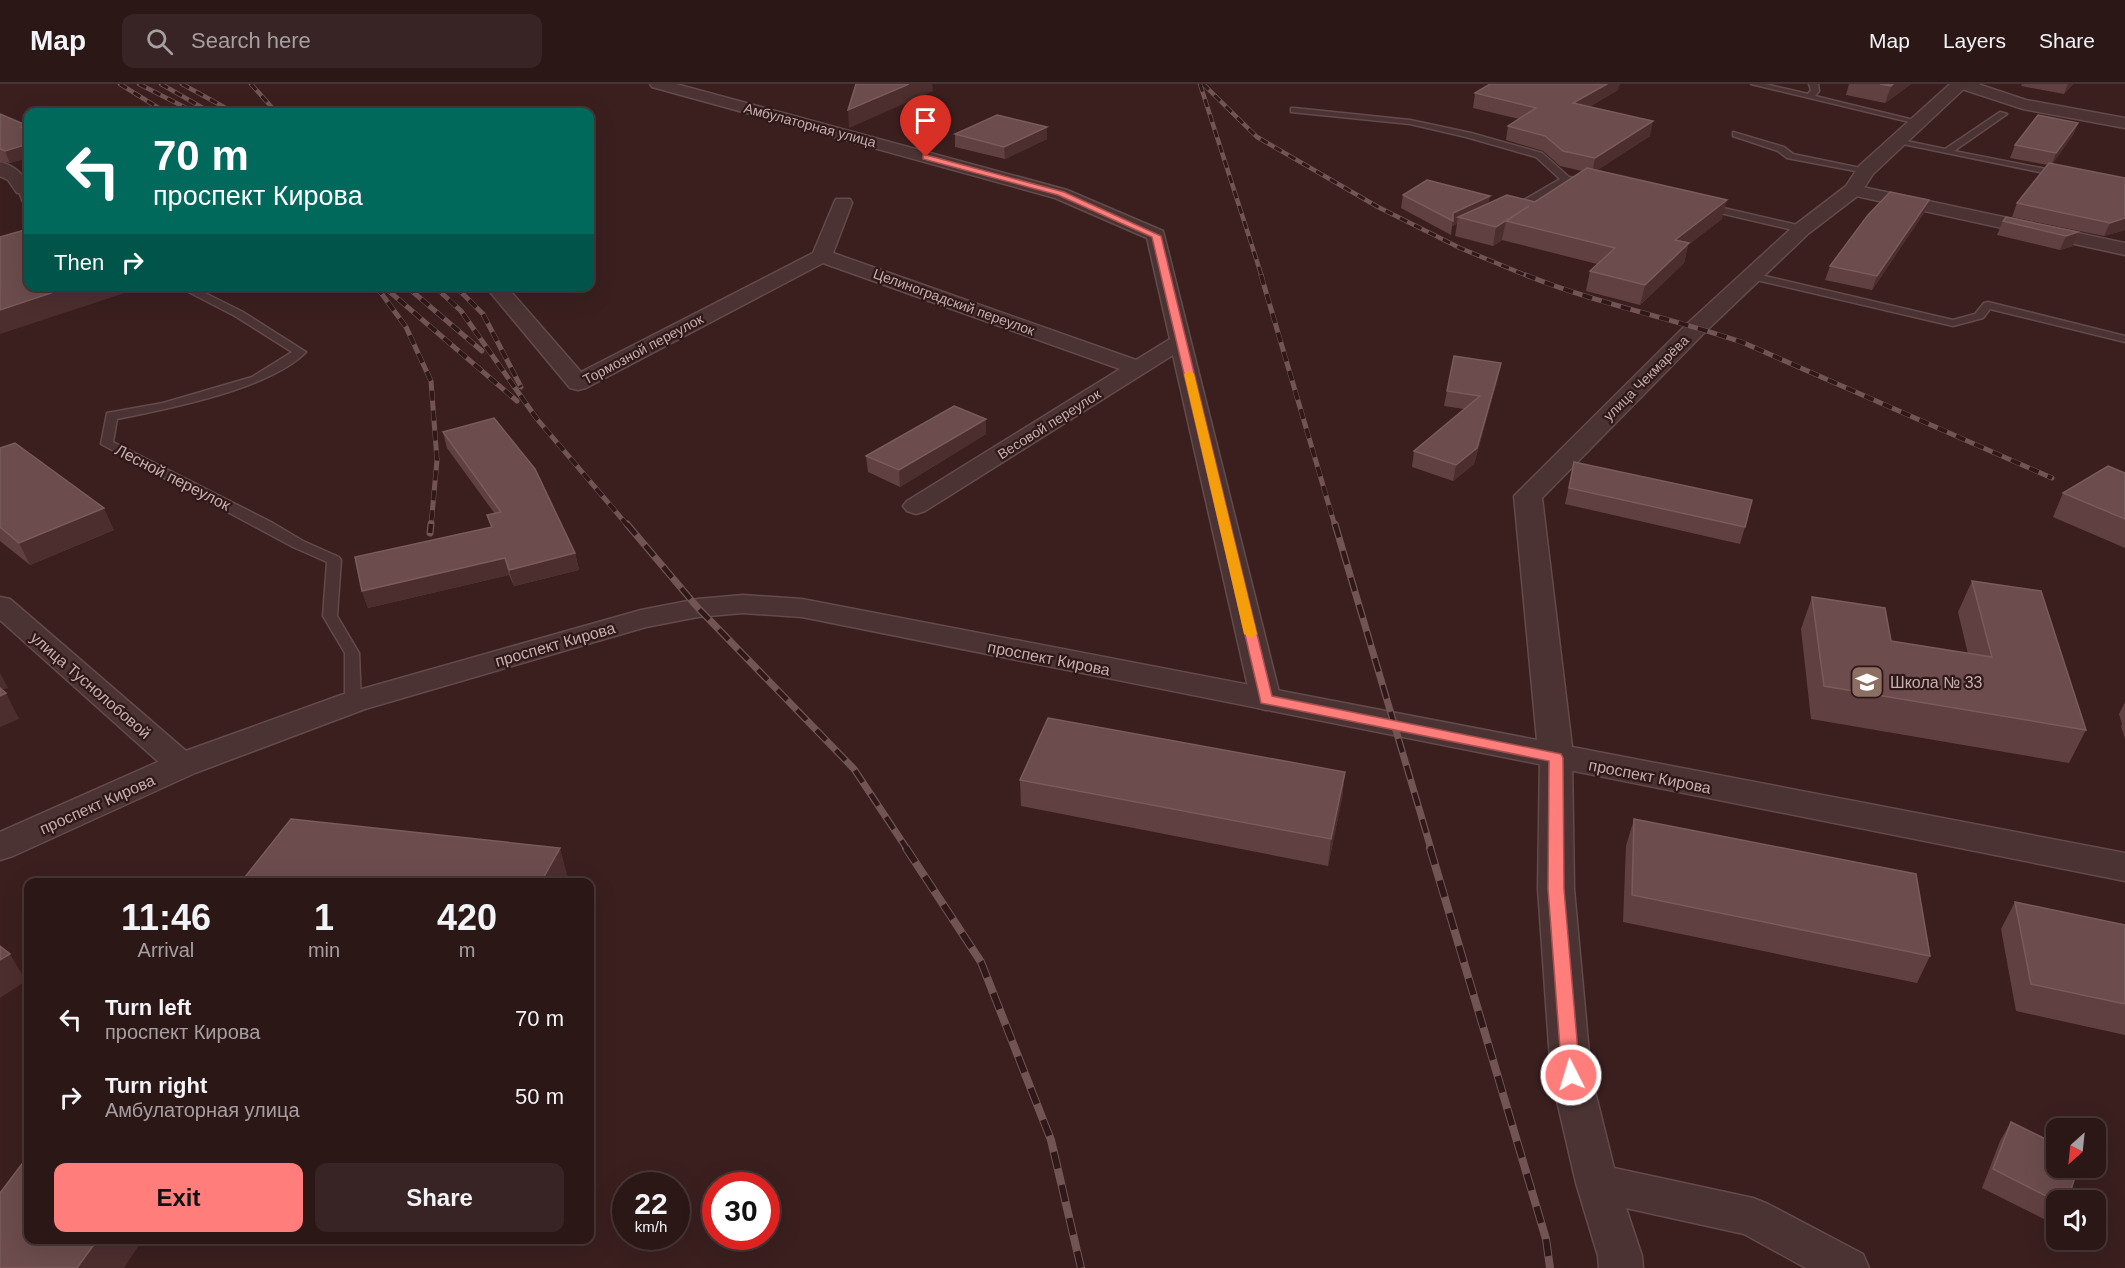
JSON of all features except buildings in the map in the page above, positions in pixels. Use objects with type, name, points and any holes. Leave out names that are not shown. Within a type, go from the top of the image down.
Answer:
[{"type":"street","name":"Амбулаторная улица","points":[[658,84],[1061,194],[1156,236],[1266,700]]},
{"type":"street","name":"улица Чекмарёва","points":[[1556,758],[1528,496],[1697,327],[1961,84]]},
{"type":"street","points":[[1961,84],[2023,104],[2125,123]]},
{"type":"street","points":[[0,167],[3,171],[15,176],[24,192]]},
{"type":"street","points":[[1859,180],[2125,249]]},
{"type":"street","points":[[822,256],[843,203]]},
{"type":"street","name":"Тормозной переулок","points":[[499,291],[578,383],[822,256]]},
{"type":"street","name":"Целиноградский переулок","points":[[822,256],[1138,368]]},
{"type":"street","name":"Весовой переулок","points":[[916,506],[1181,341]]},
{"type":"street","name":"проспект Кирова","points":[[0,847],[182,765],[353,702],[640,619],[698,608],[743,604],[802,608],[1556,758],[2125,867]]},
{"type":"street","name":"улица Туснолобовой","points":[[0,605],[182,765]]},
{"type":"street","points":[[1556,758],[1556,889],[1571,1075],[1597,1183],[1620,1256],[1621,1268]]},
{"type":"street","points":[[1597,1183],[1753,1217],[1847,1268]]},
{"type":"lane","points":[[1755,84],[1918,122]]},
{"type":"lane","points":[[1809,97],[1815,91],[1813,84]]},
{"type":"lane","points":[[1293,110],[1410,122],[1468,135],[1539,155],[1566,179],[1599,183]]},
{"type":"lane","points":[[1947,152],[2003,114]]},
{"type":"lane","points":[[1736,134],[1859,180]]},
{"type":"lane","points":[[1897,142],[2075,178]]},
{"type":"lane","points":[[1503,208],[1516,210],[1566,179]]},
{"type":"lane","points":[[1700,205],[1802,229]]},
{"type":"lane","points":[[1752,276],[1953,323],[1979,316],[1988,305],[2125,339]]},
{"type":"lane","name":"Лесной переулок","points":[[193,291],[238,314],[300,352],[256,379],[165,406],[111,416],[107,444],[266,525],[298,544],[334,560],[330,616],[352,653],[353,702]]},
{"type":"railway","points":[[120,84],[159,108]]},
{"type":"railway","points":[[139,84],[186,108]]},
{"type":"railway","points":[[161,84],[203,108]]},
{"type":"railway","points":[[182,84],[226,108]]},
{"type":"railway","points":[[251,84],[272,108]]},
{"type":"railway","points":[[1200,84],[1262,277]]},
{"type":"railway","points":[[1203,84],[1257,137],[1378,207],[1460,248],[1530,277]]},
{"type":"railway","points":[[1261,275],[1335,526]]},
{"type":"railway","points":[[1526,275],[1580,294],[1744,343],[2052,478]]},
{"type":"railway","points":[[380,291],[406,327],[431,381],[437,460],[431,526]]},
{"type":"railway","points":[[389,291],[517,401]]},
{"type":"railway","points":[[412,291],[482,351]]},
{"type":"railway","points":[[439,291],[461,311],[537,419],[628,526]]},
{"type":"railway","points":[[460,291],[483,314],[521,387]]},
{"type":"railway","points":[[430,533],[431,524]]},
{"type":"railway","points":[[627,524],[698,608],[854,769],[907,849]]},
{"type":"railway","points":[[1335,524],[1431,849]]},
{"type":"railway","points":[[906,848],[981,962],[1051,1140],[1081,1268]]},
{"type":"railway","points":[[1430,848],[1546,1239],[1550,1268]]},
{"type":"slow traffic","points":[[1189,374],[1251,634]]},
{"type":"place","name":"Школа № 33","points":[[1867,682]]},
{"type":"route","points":[[926,157],[1061,194],[1156,236],[1266,700],[1556,758],[1556,889],[1571,1075]]}]
